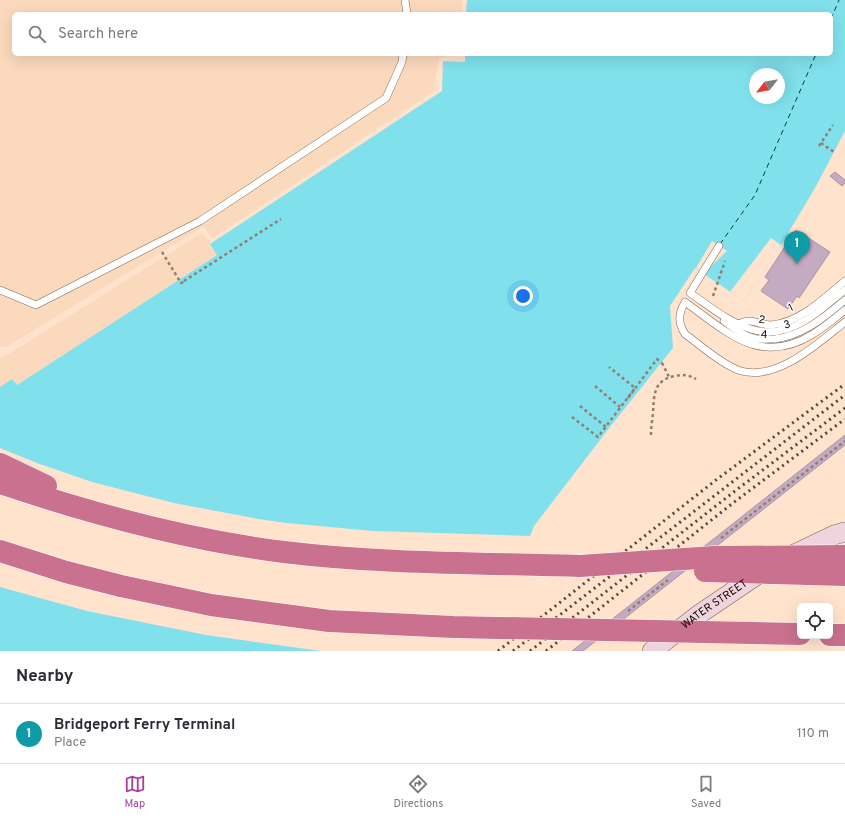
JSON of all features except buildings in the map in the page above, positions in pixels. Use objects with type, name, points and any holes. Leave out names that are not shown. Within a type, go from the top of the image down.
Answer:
[{"type":"highway","points":[[0,464],[112,518]]},
{"type":"highway","points":[[0,483],[63,504],[112,518],[211,540],[305,554],[403,561],[580,566],[756,574],[845,575]]},
{"type":"highway","points":[[0,551],[52,568],[121,586]]},
{"type":"highway","points":[[580,566],[714,558],[845,556]]},
{"type":"highway","points":[[0,559],[211,605],[329,621],[445,627],[797,634]]},
{"type":"highway","points":[[833,635],[845,635]]},
{"type":"main road","name":"WATER STREET","points":[[652,651],[701,613],[779,561],[834,535],[845,532]]},
{"type":"lane","points":[[404,0],[407,12]]},
{"type":"lane","points":[[0,290],[36,305],[200,221],[386,98],[402,62],[403,56]]},
{"type":"lane","points":[[719,246],[687,298],[679,315],[682,329],[685,334],[721,360],[741,371],[755,372],[770,370],[782,366],[806,352],[845,322]]},
{"type":"lane","name":"1","points":[[737,324],[751,321],[759,324],[771,325],[790,320],[803,314],[845,281]]},
{"type":"lane","name":"2","points":[[687,298],[737,324],[758,332],[765,332],[786,329],[805,321],[845,290]]},
{"type":"lane","name":"3","points":[[687,298],[744,334],[753,338],[766,340],[794,335],[807,329],[845,300]]},
{"type":"lane","name":"4","points":[[687,298],[741,341],[764,347],[787,345],[804,339],[818,331],[845,310]]},
{"type":"path","points":[[833,125],[820,145],[834,152]]},
{"type":"path","points":[[156,244],[181,283],[281,218]]},
{"type":"path","points":[[715,291],[726,259]]},
{"type":"path","points":[[184,281],[215,261]]},
{"type":"path","points":[[572,417],[598,437],[657,359],[662,363],[669,377]]},
{"type":"path","points":[[609,368],[635,388],[628,398]]},
{"type":"path","points":[[651,435],[653,398],[656,388],[662,381],[669,377],[686,375],[696,379]]},
{"type":"path","points":[[595,386],[620,407]]},
{"type":"path","points":[[580,406],[606,427]]},
{"type":"shaded area","points":[[0,0],[462,0],[462,12],[12,12],[12,56],[450,56],[439,58],[434,91],[212,238],[204,226],[6,347],[0,347]]},
{"type":"shaded area","points":[[202,233],[217,254],[17,385],[12,379],[0,387],[0,358],[4,357]]},
{"type":"water","points":[[467,0],[845,0],[845,131],[815,188],[781,245],[744,301],[695,268],[670,306],[673,348],[534,526],[484,651],[0,651],[0,387],[12,379],[17,385],[217,255],[210,244],[442,91],[443,61],[465,62],[465,56],[833,56],[833,12],[466,12]]},
{"type":"pier","points":[[771,238],[781,245],[744,301],[730,292]]},
{"type":"pier","points":[[712,241],[727,251],[710,267],[705,275],[696,268]]},
{"type":"pier","points":[[0,448],[37,463],[92,482],[174,503],[258,519],[373,531],[532,536],[486,651],[321,651],[206,635],[87,611],[0,587]]},
{"type":"ferry route","points":[[833,14],[839,0]]},
{"type":"ferry route","points":[[720,244],[755,195],[815,56]]},
{"type":"railway","points":[[498,651],[716,480],[845,384]]},
{"type":"railway","points":[[513,651],[845,395]]},
{"type":"railway","points":[[530,651],[735,491],[845,408]]},
{"type":"railway","points":[[546,651],[733,503],[845,419]]},
{"type":"place","name":"Bridgeport Ferry Terminal","points":[[797,264]]}]
